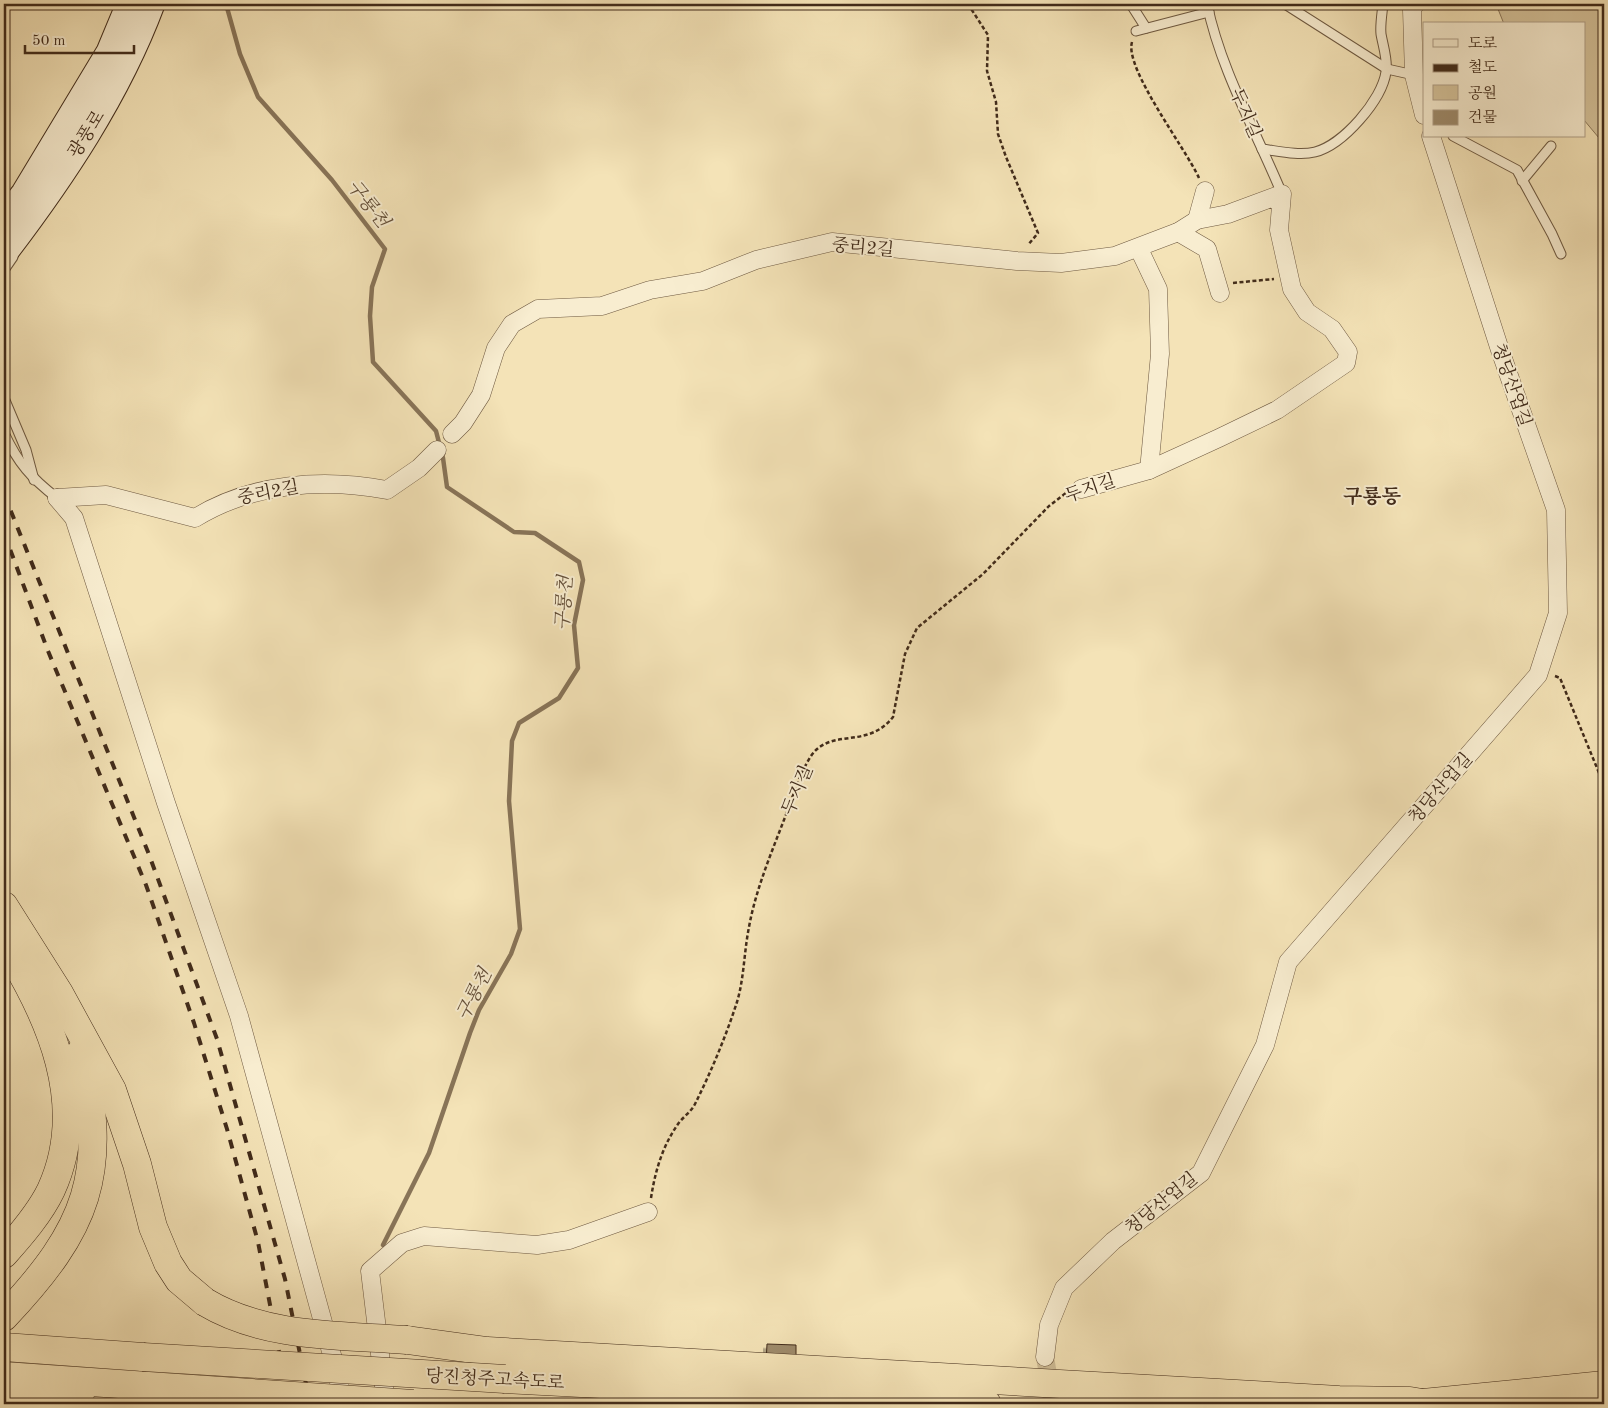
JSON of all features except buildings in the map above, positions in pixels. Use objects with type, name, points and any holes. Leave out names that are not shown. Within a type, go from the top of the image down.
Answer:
[{"type":"highway","points":[[4,906],[44,969],[96,1061],[121,1114],[160,1247],[179,1280],[205,1302],[232,1316],[270,1328],[486,1345],[1027,1363],[1090,1368],[1211,1391],[1339,1400],[1410,1401],[1420,1404],[1604,1386]]},
{"type":"highway","points":[[4,943],[47,1024],[62,1064],[66,1089],[66,1128],[58,1171],[50,1191],[4,1254]]},
{"type":"highway","points":[[4,1317],[28,1292],[57,1255],[77,1221],[86,1196],[93,1147],[92,1117],[89,1087],[70,1017]]},
{"type":"highway","name":"당진청주고속도로","points":[[4,1347],[505,1379],[987,1404]]},
{"type":"highway","points":[[4,1376],[147,1390]]},
{"type":"highway","name":"당진청주고속도로","points":[[147,1390],[283,1400],[413,1404]]},
{"type":"highway","points":[[12,1404],[60,1396],[147,1390]]},
{"type":"main road","name":"광풍로","points":[[4,219],[24,193],[109,52],[129,4]]},
{"type":"main road","name":"광풍로","points":[[4,254],[33,217],[90,130],[128,62],[152,4]]},
{"type":"street","points":[[1415,4],[1412,10],[1414,75],[1423,111]]},
{"type":"street","name":"청당산업길","points":[[1045,1357],[1049,1325],[1064,1288],[1113,1241],[1201,1173],[1265,1045],[1288,962],[1538,674],[1558,613],[1556,510],[1500,350],[1432,138]]},
{"type":"street","points":[[1197,220],[1206,191]]},
{"type":"street","name":"중리2길","points":[[57,498],[106,495],[195,518],[218,504],[256,491],[311,484],[351,483],[387,490],[419,468],[463,423],[481,395],[496,348],[512,324],[538,309],[602,306],[650,290],[703,281],[756,260],[832,242],[1017,261],[1070,262],[1115,256],[1178,232],[1197,220],[1228,214],[1282,194]]},
{"type":"street","name":"두지길","points":[[1082,489],[1149,470],[1277,410],[1346,363],[1348,352],[1332,330],[1308,312],[1292,288],[1279,230],[1282,194]]},
{"type":"street","points":[[1178,232],[1207,249],[1220,289]]},
{"type":"street","points":[[1139,248],[1158,289],[1160,354],[1149,470]]},
{"type":"street","points":[[57,498],[74,518],[166,803],[239,1016],[338,1377],[348,1402]]},
{"type":"street","points":[[386,1404],[370,1271],[402,1244],[424,1236],[537,1245],[569,1240],[648,1212]]},
{"type":"lane","points":[[1285,4],[1387,69],[1414,75]]},
{"type":"lane","points":[[1262,149],[1314,152],[1327,147],[1346,133],[1375,102],[1385,81],[1387,69],[1381,32],[1383,4]]},
{"type":"lane","points":[[1132,6],[1146,28]]},
{"type":"lane","points":[[1136,31],[1208,8]]},
{"type":"lane","name":"두지길","points":[[1208,8],[1223,58],[1244,112],[1282,194]]},
{"type":"lane","points":[[4,270],[38,223],[119,98],[128,62]]},
{"type":"lane","points":[[1457,138],[1517,170],[1561,254]]},
{"type":"lane","points":[[16,185],[54,144]]},
{"type":"lane","points":[[1522,180],[1551,146]]},
{"type":"lane","points":[[4,398],[26,450],[34,480]]},
{"type":"lane","points":[[4,433],[17,460],[34,480],[57,498]]},
{"type":"path","points":[[968,4],[988,35],[986,71],[996,102],[998,134],[1038,233],[1017,261]]},
{"type":"path","points":[[1136,31],[1130,48],[1132,60],[1150,94],[1190,159],[1206,191]]},
{"type":"path","points":[[1220,289],[1264,278],[1276,279],[1292,288]]},
{"type":"path","name":"두지길","points":[[648,1212],[655,1174],[667,1143],[679,1123],[694,1106],[737,1001],[752,915],[773,848],[802,772],[812,755],[822,745],[834,740],[876,733],[887,725],[893,717],[906,654],[917,628],[983,574],[1049,506],[1065,494],[1082,489]]},
{"type":"path","points":[[1540,668],[1560,678],[1604,785]]},
{"type":"green space","points":[[1496,4],[1604,4],[1604,144],[1586,122],[1586,22],[1503,22]]},
{"type":"waterway","name":"구룡천","points":[[226,4],[240,54],[258,97],[332,180],[385,249],[372,287],[370,316],[373,362],[436,431],[443,458],[447,487],[514,532],[535,533],[579,562],[583,580],[574,625],[578,668],[559,698],[519,723],[512,741],[509,801],[520,929],[511,954],[479,1010],[429,1153],[383,1245]]},
{"type":"tunnel","points":[[1045,1357],[1053,1404]]},
{"type":"railway","points":[[4,494],[148,852],[217,1039],[285,1279],[310,1404]]},
{"type":"railway","points":[[4,533],[48,651],[146,885],[194,1023],[227,1129],[258,1242],[289,1404]]},
{"type":"district","name":"구룡동","points":[[1372,496]]}]
